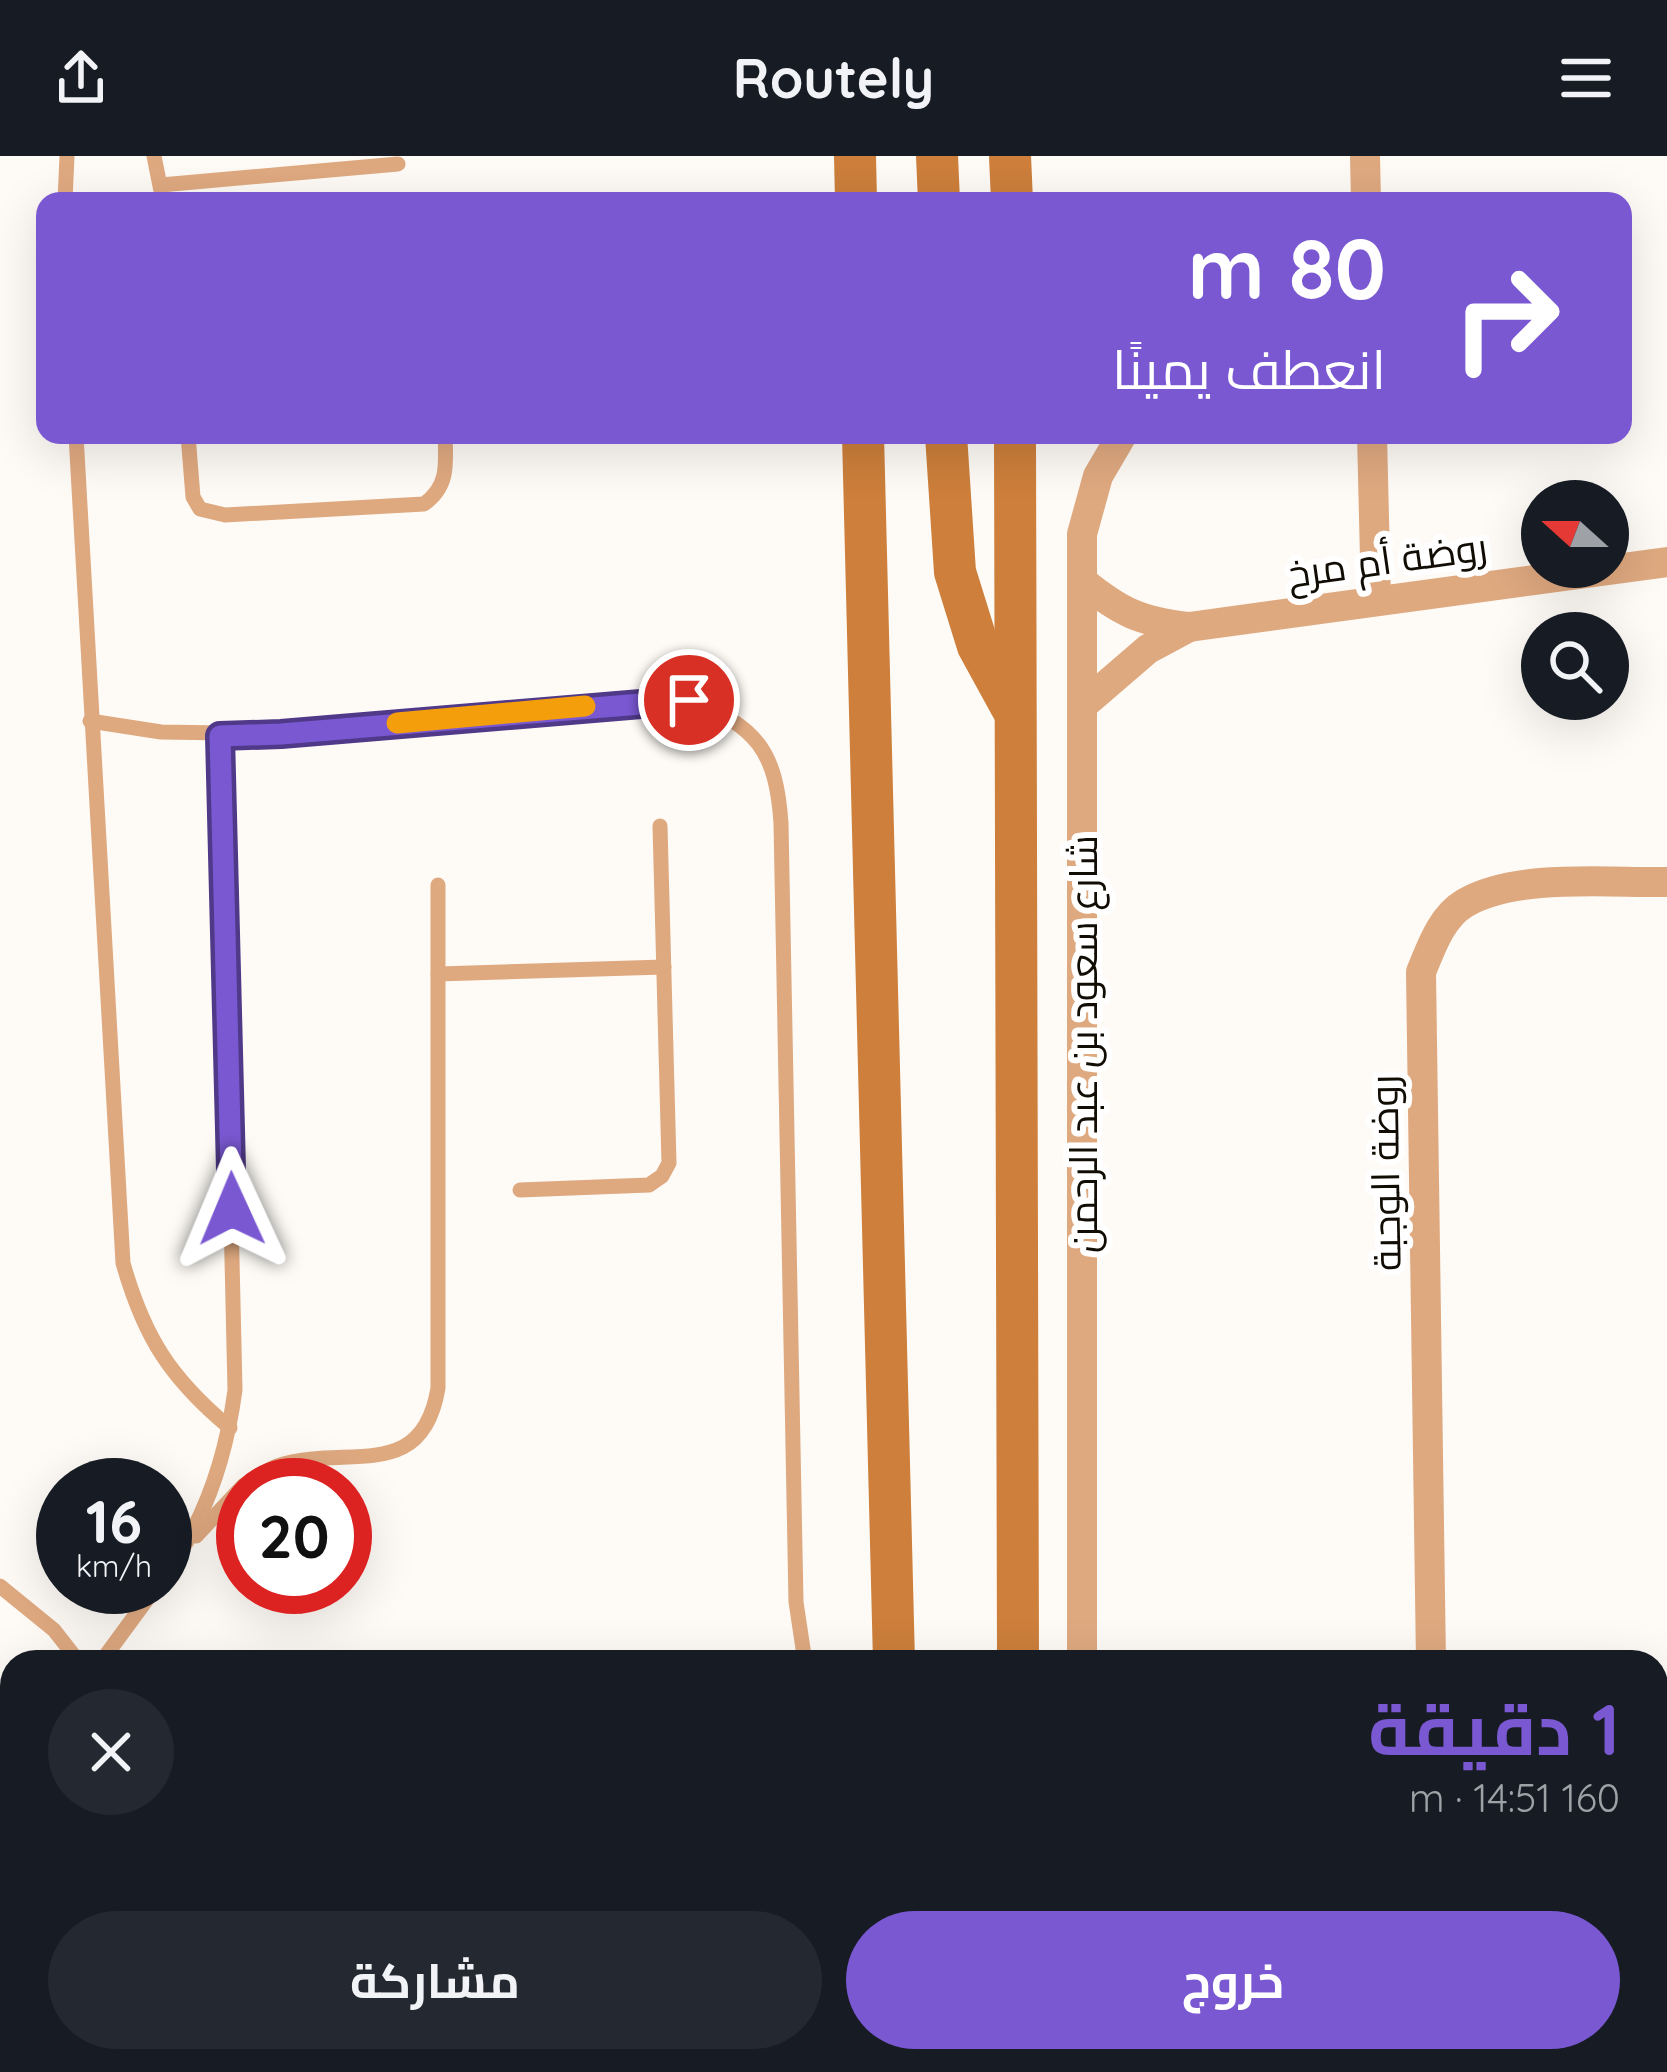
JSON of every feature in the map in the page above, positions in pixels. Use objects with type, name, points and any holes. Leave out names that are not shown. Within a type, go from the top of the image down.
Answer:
[{"type":"main road","points":[[855,156],[856,192]]},
{"type":"main road","points":[[938,156],[939,192]]},
{"type":"main road","points":[[1010,156],[1012,192]]},
{"type":"main road","points":[[863,444],[894,1650]]},
{"type":"main road","points":[[947,444],[955,572],[978,646],[1016,714]]},
{"type":"main road","name":"شارع سعود بن عبد الرحمن","points":[[1015,444],[1018,1650]]},
{"type":"street","points":[[1365,156],[1366,192]]},
{"type":"street","name":"شارع سعود بن عبد الرحمن","points":[[1082,1650],[1082,533],[1098,476],[1117,444]]},
{"type":"street","points":[[1372,444],[1376,600]]},
{"type":"street","name":"روضة أم مرخ","points":[[1082,581],[1113,607],[1150,623],[1190,628],[1667,562]]},
{"type":"street","name":"روضة أم مرخ","points":[[1083,705],[1148,649],[1190,628]]},
{"type":"street","name":"روضة الوجبة","points":[[1431,1650],[1421,972],[1439,931],[1463,904],[1509,886],[1667,882]]},
{"type":"lane","points":[[65,192],[67,156]]},
{"type":"lane","points":[[154,156],[162,192]]},
{"type":"lane","points":[[170,192],[398,164]]},
{"type":"lane","points":[[76,444],[123,1263],[137,1312],[160,1357],[191,1396],[230,1428]]},
{"type":"lane","points":[[189,444],[193,497],[200,508],[225,514],[424,504],[438,494],[445,478],[445,444]]},
{"type":"lane","points":[[89,721],[220,736],[281,734],[689,700],[728,715],[760,743],[778,782],[781,824],[796,1602],[803,1650]]},
{"type":"lane","points":[[192,1533],[213,1489],[230,1428],[236,1352],[220,736]]},
{"type":"lane","points":[[520,1190],[649,1185],[669,1163],[660,826]]},
{"type":"lane","points":[[349,1458],[399,1452],[420,1438],[433,1416],[437,1388],[438,885]]},
{"type":"lane","points":[[437,974],[664,968]]},
{"type":"lane","points":[[192,1540],[216,1514]]},
{"type":"lane","points":[[0,1586],[54,1630],[70,1650]]},
{"type":"lane","points":[[110,1650],[136,1614]]},
{"type":"slow traffic","points":[[397,723],[585,706]]},
{"type":"route","points":[[232,1209],[220,736],[689,700]]}]
